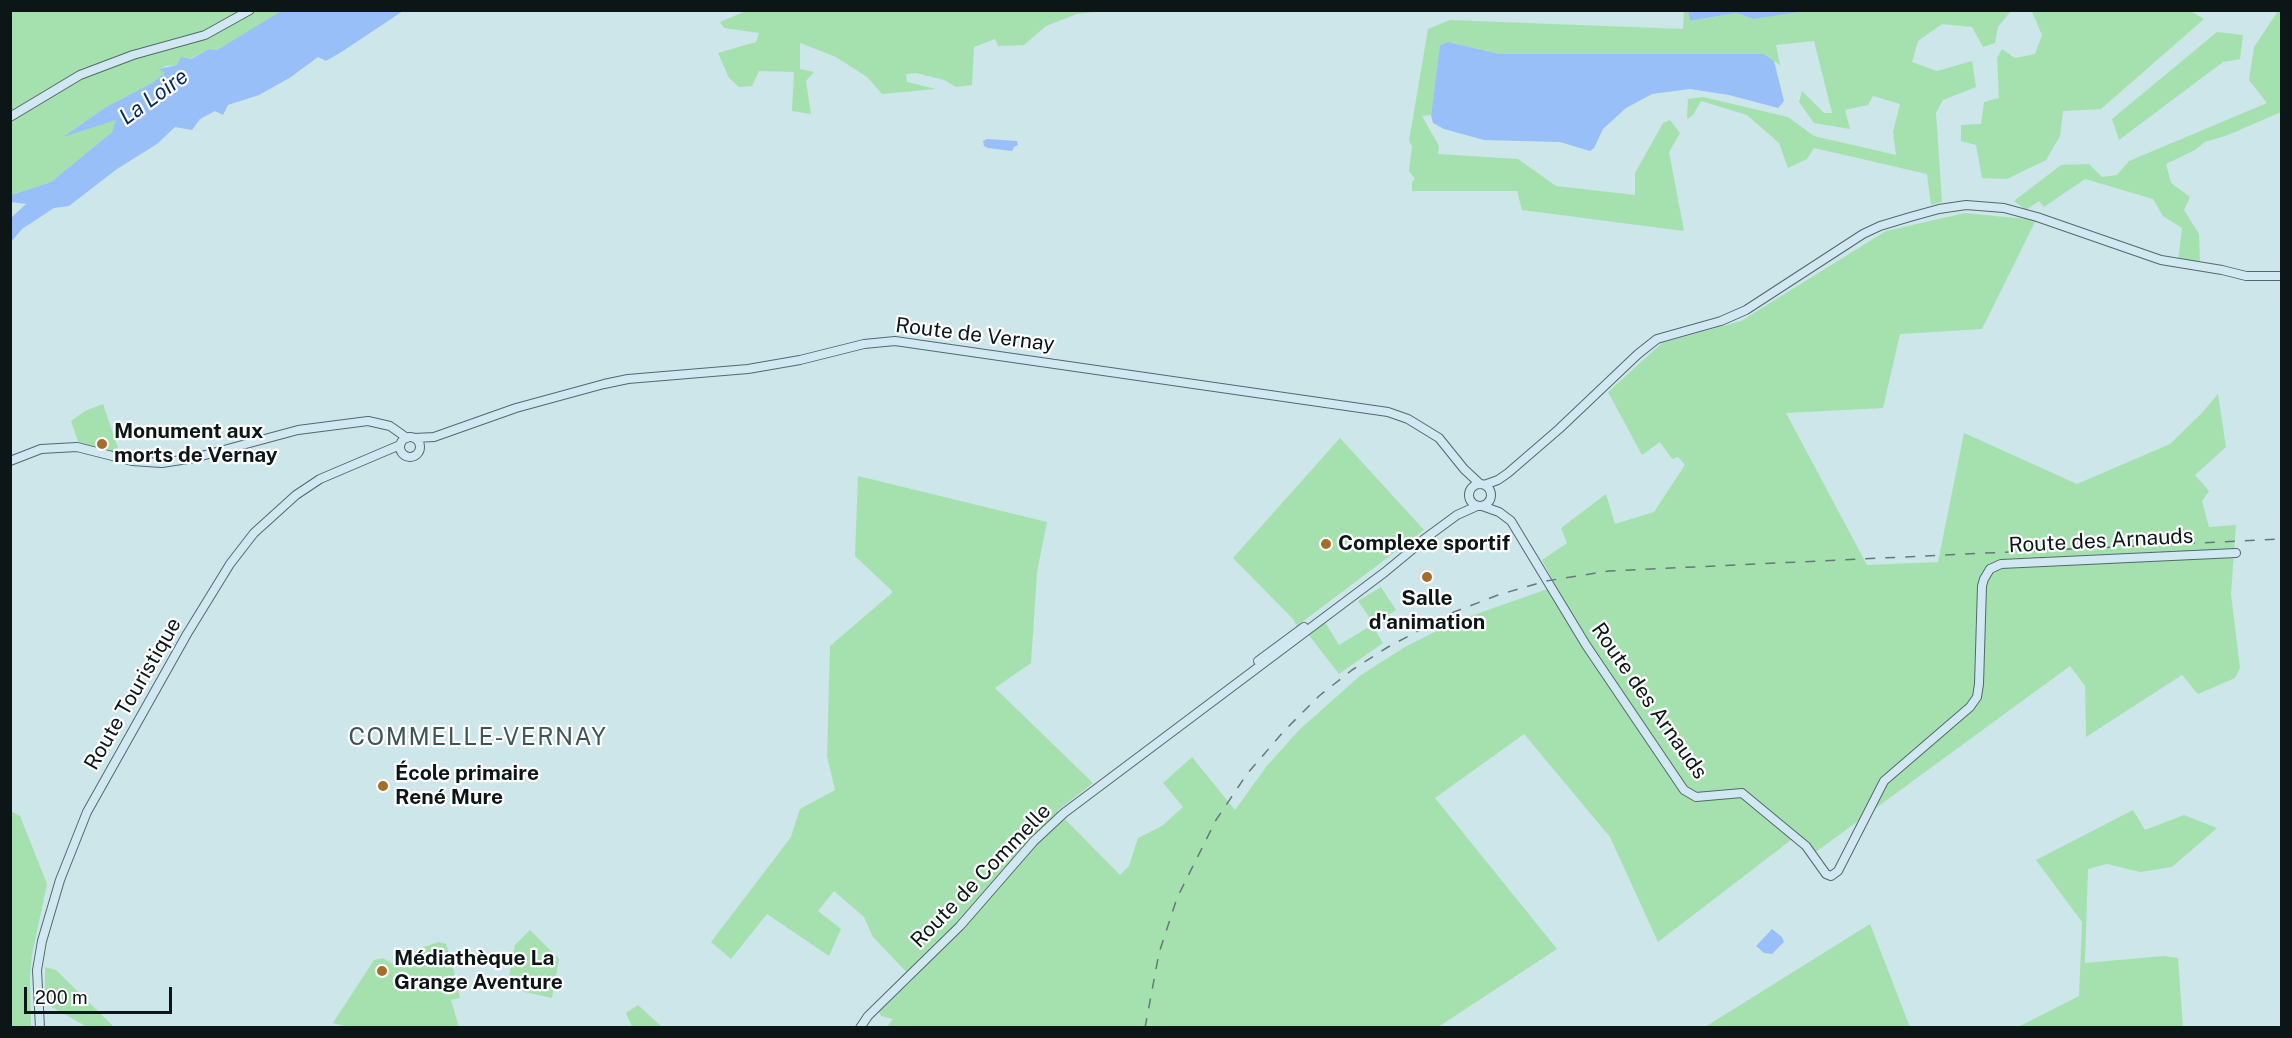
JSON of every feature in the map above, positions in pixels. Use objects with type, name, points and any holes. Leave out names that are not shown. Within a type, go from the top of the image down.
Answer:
[{"type":"street","points":[[10,117],[80,75],[133,55],[205,35],[250,10]]},
{"type":"street","points":[[1498,480],[1473,485],[1469,494],[1479,506],[1490,497],[1498,480],[1559,429],[1638,354],[1657,339],[1721,321],[1746,310],[1863,234],[1919,214],[1966,205],[2004,208],[2037,217],[2160,260],[2246,276],[2282,276]]},
{"type":"street","name":"Route de Vernay","points":[[406,441],[434,437],[516,408],[628,379],[748,369],[800,360],[864,344],[895,341],[1388,412],[1427,429],[1446,445],[1464,469],[1482,484]]},
{"type":"street","points":[[10,461],[41,449],[77,447],[132,461],[162,463],[194,458],[298,430],[368,421],[390,426],[406,441],[420,446],[419,452]]},
{"type":"street","name":"Route de Vernay","points":[[419,452],[434,437]]},
{"type":"street","points":[[405,456],[401,452],[406,441]]},
{"type":"street","name":"Route Touristique","points":[[40,1028],[38,970],[42,941],[60,880],[93,799],[187,634],[230,564],[254,533],[272,515],[320,479],[347,466],[378,456],[406,441]]},
{"type":"street","name":"Route Touristique","points":[[378,456],[413,457],[419,452]]},
{"type":"street","name":"Route de Vernay","points":[[1464,469],[1469,494]]},
{"type":"street","points":[[1482,484],[1489,489],[1490,497]]},
{"type":"street","name":"Route de Commelle","points":[[1457,515],[1469,494]]},
{"type":"street","name":"Route des Arnauds","points":[[1490,497],[1498,512]]},
{"type":"street","name":"Route de Commelle","points":[[860,1028],[868,1016],[960,926],[1034,841],[1064,813],[1211,701],[1267,653],[1457,515],[1479,506]]},
{"type":"street","name":"Route des Arnauds","points":[[1479,506],[1498,512],[1511,521],[1586,645],[1684,790],[1696,797],[1742,793],[1806,846],[1826,874],[1831,876],[1838,871],[1890,773],[1970,707],[1977,698],[1982,586],[1990,569],[2001,564],[2236,553]]},
{"type":"green space","points":[[1684,10],[1688,11],[1691,21],[1736,13],[1753,19],[1806,10],[2189,10],[2204,19],[2101,109],[2063,111],[2060,136],[2046,160],[2007,179],[1982,178],[1976,145],[1961,141],[1961,125],[1981,124],[1984,102],[1999,98],[1997,58],[2002,49],[2015,58],[2035,54],[2042,35],[2032,12],[2010,12],[1998,27],[1995,43],[1983,47],[1972,27],[1942,24],[1918,41],[1912,62],[1937,71],[1972,61],[1976,87],[1943,100],[1936,113],[1942,202],[1931,205],[1927,174],[1814,148],[1807,159],[1788,168],[1779,143],[1747,115],[1701,101],[1693,115],[1687,119],[1688,99],[1703,97],[1788,117],[1814,136],[1896,155],[1893,132],[1900,104],[1873,96],[1868,105],[1845,110],[1850,129],[1814,123],[1799,102],[1802,91],[1824,113],[1832,113],[1814,41],[1776,45],[1780,65],[1764,54],[1500,54],[1448,42],[1440,45],[1431,115],[1422,116],[1439,146],[1438,154],[1518,159],[1556,186],[1635,195],[1635,173],[1663,123],[1670,120],[1680,133],[1669,152],[1684,231],[1522,210],[1517,191],[1412,191],[1412,182],[1415,179],[1409,171],[1412,146],[1409,141],[1428,29],[1450,20],[1683,29]]},
{"type":"green space","points":[[10,11],[283,11],[217,50],[209,49],[178,65],[159,69],[165,73],[152,83],[106,107],[66,135],[117,119],[112,132],[51,182],[11,195]]},
{"type":"green space","points":[[746,11],[1106,11],[1077,14],[1046,26],[1024,45],[998,46],[995,39],[974,47],[972,85],[956,87],[944,80],[916,73],[906,74],[907,82],[936,89],[882,94],[867,77],[836,57],[800,43],[800,69],[814,72],[806,81],[811,114],[792,111],[794,72],[759,71],[752,86],[739,87],[729,78],[718,53],[756,42],[759,33],[724,28],[720,22]]},
{"type":"green space","points":[[2278,11],[2281,11],[2281,112],[2228,135],[2205,142],[2195,150],[2166,164],[2171,183],[2190,197],[2184,210],[2199,234],[2200,263],[2178,262],[2182,228],[2163,216],[2153,199],[2085,179],[2044,207],[2039,201],[2026,210],[2014,201],[2061,165],[2089,164],[2102,177],[2117,175],[2129,161],[2267,103],[2249,80],[2254,47]]},
{"type":"green space","points":[[2217,32],[2243,35],[2240,59],[2223,62],[2119,140],[2112,119]]},
{"type":"green space","points":[[1965,213],[2036,220],[1982,329],[1900,334],[1883,408],[1786,413],[1867,565],[1938,562],[1964,433],[2077,484],[2170,444],[2218,394],[2226,447],[2195,475],[2209,491],[2202,501],[2209,527],[2236,525],[2231,594],[2240,668],[2235,678],[2198,694],[2182,675],[2086,737],[2085,686],[2070,666],[1813,854],[1795,837],[1658,942],[1610,837],[1524,734],[1435,798],[1557,949],[1438,1027],[887,1027],[893,1019],[881,1016],[879,1012],[913,979],[873,937],[864,917],[834,891],[818,911],[841,929],[829,956],[767,914],[731,959],[711,942],[791,837],[800,809],[835,790],[827,756],[830,646],[893,592],[855,556],[858,476],[1047,522],[1037,572],[1031,663],[995,688],[1093,783],[1057,811],[1120,875],[1129,866],[1138,838],[1162,826],[1183,807],[1163,783],[1192,757],[1235,810],[1266,767],[1299,730],[1361,675],[1405,647],[1454,622],[1556,586],[1542,560],[1567,543],[1561,528],[1606,494],[1615,524],[1654,512],[1685,465],[1678,457],[1672,459],[1660,442],[1642,455],[1608,392],[1662,343],[1741,321],[1886,231]]},
{"type":"green space","points":[[103,404],[120,454],[79,444],[71,421],[85,411]]},
{"type":"green space","name":"Complexe sportif","points":[[1340,438],[1424,530],[1297,626],[1293,619],[1233,558]]},
{"type":"green space","points":[[1381,587],[1396,610],[1374,624],[1358,601]]},
{"type":"green space","points":[[1325,622],[1339,645],[1372,625],[1383,643],[1339,674],[1308,634]]},
{"type":"green space","points":[[2133,810],[2145,830],[2184,815],[2217,828],[2172,867],[2140,872],[2107,864],[2088,869],[2085,963],[2164,956],[2178,958],[2183,1027],[2018,1027],[2079,996],[2082,922],[2036,860]]},
{"type":"green space","points":[[11,811],[20,816],[47,884],[32,955],[31,1027],[11,1027]]},
{"type":"green space","points":[[1870,924],[1910,1027],[1705,1027]]},
{"type":"green space","points":[[530,930],[559,959],[552,998],[507,988],[515,945]]},
{"type":"green space","points":[[439,942],[446,944],[452,963],[460,998],[451,1000],[459,1027],[351,1028],[333,1023],[374,960],[383,958],[396,966],[405,966],[420,948]]},
{"type":"green space","points":[[45,967],[56,970],[114,1027],[87,1027],[45,1003]]},
{"type":"green space","points":[[638,1005],[662,1027],[632,1027],[626,1013]]},
{"type":"water","name":"La Loire","points":[[283,10],[403,11],[326,61],[318,57],[291,77],[259,95],[228,105],[223,115],[215,111],[200,119],[192,130],[175,127],[157,144],[117,169],[69,206],[54,208],[22,229],[11,242],[11,218],[26,204],[11,202],[11,195],[51,182],[112,132],[116,120],[63,137],[106,107],[152,83],[165,73],[158,69],[177,65],[181,57],[191,59],[209,49],[217,50]]},
{"type":"water","points":[[1688,10],[1806,11],[1753,19],[1736,13],[1690,21]]},
{"type":"water","points":[[1448,42],[1500,54],[1764,54],[1774,61],[1784,101],[1778,108],[1729,95],[1690,89],[1652,94],[1626,108],[1603,129],[1594,148],[1590,151],[1560,142],[1484,140],[1444,129],[1433,123],[1431,115],[1440,45]]},
{"type":"water","points":[[987,139],[1017,141],[1018,145],[1012,151],[988,148],[984,146],[983,141]]},
{"type":"water","points":[[1772,929],[1782,937],[1784,942],[1772,954],[1764,953],[1756,946]]},
{"type":"railway","points":[[1145,1028],[1159,953],[1177,898],[1216,820],[1247,774],[1284,731],[1319,696],[1352,670],[1388,647],[1454,612],[1498,595],[1546,581],[1609,571],[2282,539]]},
{"type":"place","name":"Monument aux morts de Vernay","points":[[102,444]]},
{"type":"place","name":"Complexe sportif","points":[[1326,544]]},
{"type":"place","name":"Salle d'animation","points":[[1427,577]]},
{"type":"place","name":"École primaire René Mure","points":[[383,786]]},
{"type":"place","name":"Médiathèque La Grange Aventure","points":[[382,971]]},
{"type":"district","name":"COMMELLE-VERNAY","points":[[478,738]]}]
